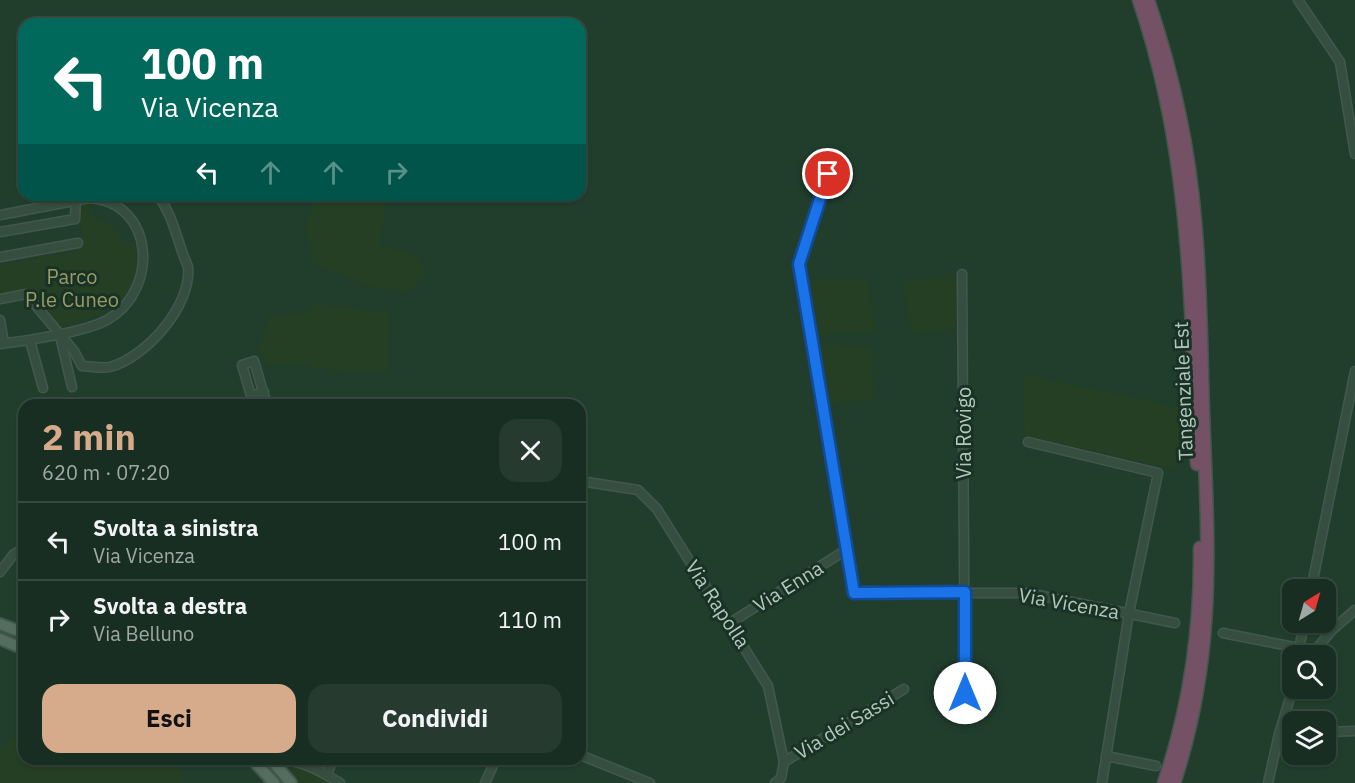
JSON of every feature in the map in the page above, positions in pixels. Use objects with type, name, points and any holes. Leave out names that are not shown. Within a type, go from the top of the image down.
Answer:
[{"type":"highway","name":"Tangenziale Est","points":[[1138,0],[1147,21],[1164,83],[1185,206],[1200,549],[1195,659],[1177,742],[1164,783]]},
{"type":"highway","name":"Tangenziale Est","points":[[1150,0],[1186,150],[1196,222],[1208,543],[1209,595],[1204,655],[1196,707],[1174,783]]},
{"type":"main road","points":[[0,624],[18,631]]},
{"type":"main road","points":[[0,639],[18,646]]},
{"type":"main road","points":[[258,765],[274,783]]},
{"type":"main road","points":[[276,765],[291,783]]},
{"type":"street","points":[[1298,0],[1340,62],[1344,74],[1355,154]]},
{"type":"street","points":[[1344,74],[1355,72]]},
{"type":"street","points":[[834,154],[799,264],[846,550]]},
{"type":"street","points":[[0,215],[66,201]]},
{"type":"street","points":[[0,232],[75,219],[76,201]]},
{"type":"street","points":[[0,320],[2,343],[30,341],[106,321],[124,307],[143,271],[146,252],[137,228],[124,213],[104,201]]},
{"type":"street","points":[[0,299],[26,294],[59,333],[82,366],[109,368],[143,350],[163,330],[180,300],[188,267],[174,220],[162,201]]},
{"type":"street","points":[[0,257],[78,243]]},
{"type":"street","name":"Via Rovigo","points":[[962,274],[965,693]]},
{"type":"street","points":[[59,333],[72,387]]},
{"type":"street","points":[[30,341],[43,388]]},
{"type":"street","points":[[1313,579],[1355,371]]},
{"type":"street","points":[[264,392],[266,399]]},
{"type":"street","points":[[1028,442],[1158,472],[1129,613],[1102,783]]},
{"type":"street","name":"Via Rapolla","points":[[586,482],[638,490],[646,496],[730,623],[768,686],[784,762]]},
{"type":"street","name":"Via Vicenza","points":[[846,550],[854,593],[1028,592],[1175,623]]},
{"type":"street","name":"Via Enna","points":[[730,623],[846,550]]},
{"type":"street","points":[[0,572],[18,552]]},
{"type":"street","points":[[1320,645],[1331,631],[1355,610]]},
{"type":"street","points":[[1223,633],[1282,648]]},
{"type":"street","name":"Via dei Sassi","points":[[784,762],[904,689]]},
{"type":"street","points":[[1268,783],[1289,699]]},
{"type":"street","points":[[1336,732],[1355,731]]},
{"type":"street","points":[[1107,756],[1156,766]]},
{"type":"street","points":[[586,757],[650,783]]},
{"type":"street","points":[[775,783],[780,778],[784,762]]},
{"type":"street","points":[[305,765],[340,783]]},
{"type":"street","points":[[326,775],[331,765]]},
{"type":"street","points":[[485,783],[493,765]]},
{"type":"street","points":[[622,783],[627,774]]},
{"type":"green space","points":[[318,201],[387,201],[379,245],[415,254],[428,270],[410,292],[372,287],[313,263],[305,223]]},
{"type":"green space","name":"Parco P.le Cuneo","points":[[92,204],[91,215],[112,226],[125,243],[134,241],[138,261],[137,277],[131,291],[120,302],[92,317],[59,325],[28,290],[0,295],[0,265],[77,251],[77,246],[84,245],[81,224],[78,224],[82,205]]},
{"type":"green space","points":[[957,277],[957,329],[912,333],[902,280]]},
{"type":"green space","points":[[868,279],[875,333],[820,335],[809,280]]},
{"type":"green space","points":[[317,304],[390,313],[388,372],[340,372],[301,364],[268,366],[258,348],[270,316],[303,313]]},
{"type":"green space","points":[[819,344],[871,347],[876,398],[829,404]]},
{"type":"green space","points":[[1023,374],[1183,408],[1176,469],[1025,436]]},
{"type":"green space","points":[[18,734],[18,765],[177,765],[187,783],[0,783],[0,748]]},
{"type":"green space","points":[[295,765],[331,783],[299,783],[290,772]]},
{"type":"route","points":[[828,174],[807,233],[799,264],[854,593],[965,592],[965,693]]}]
